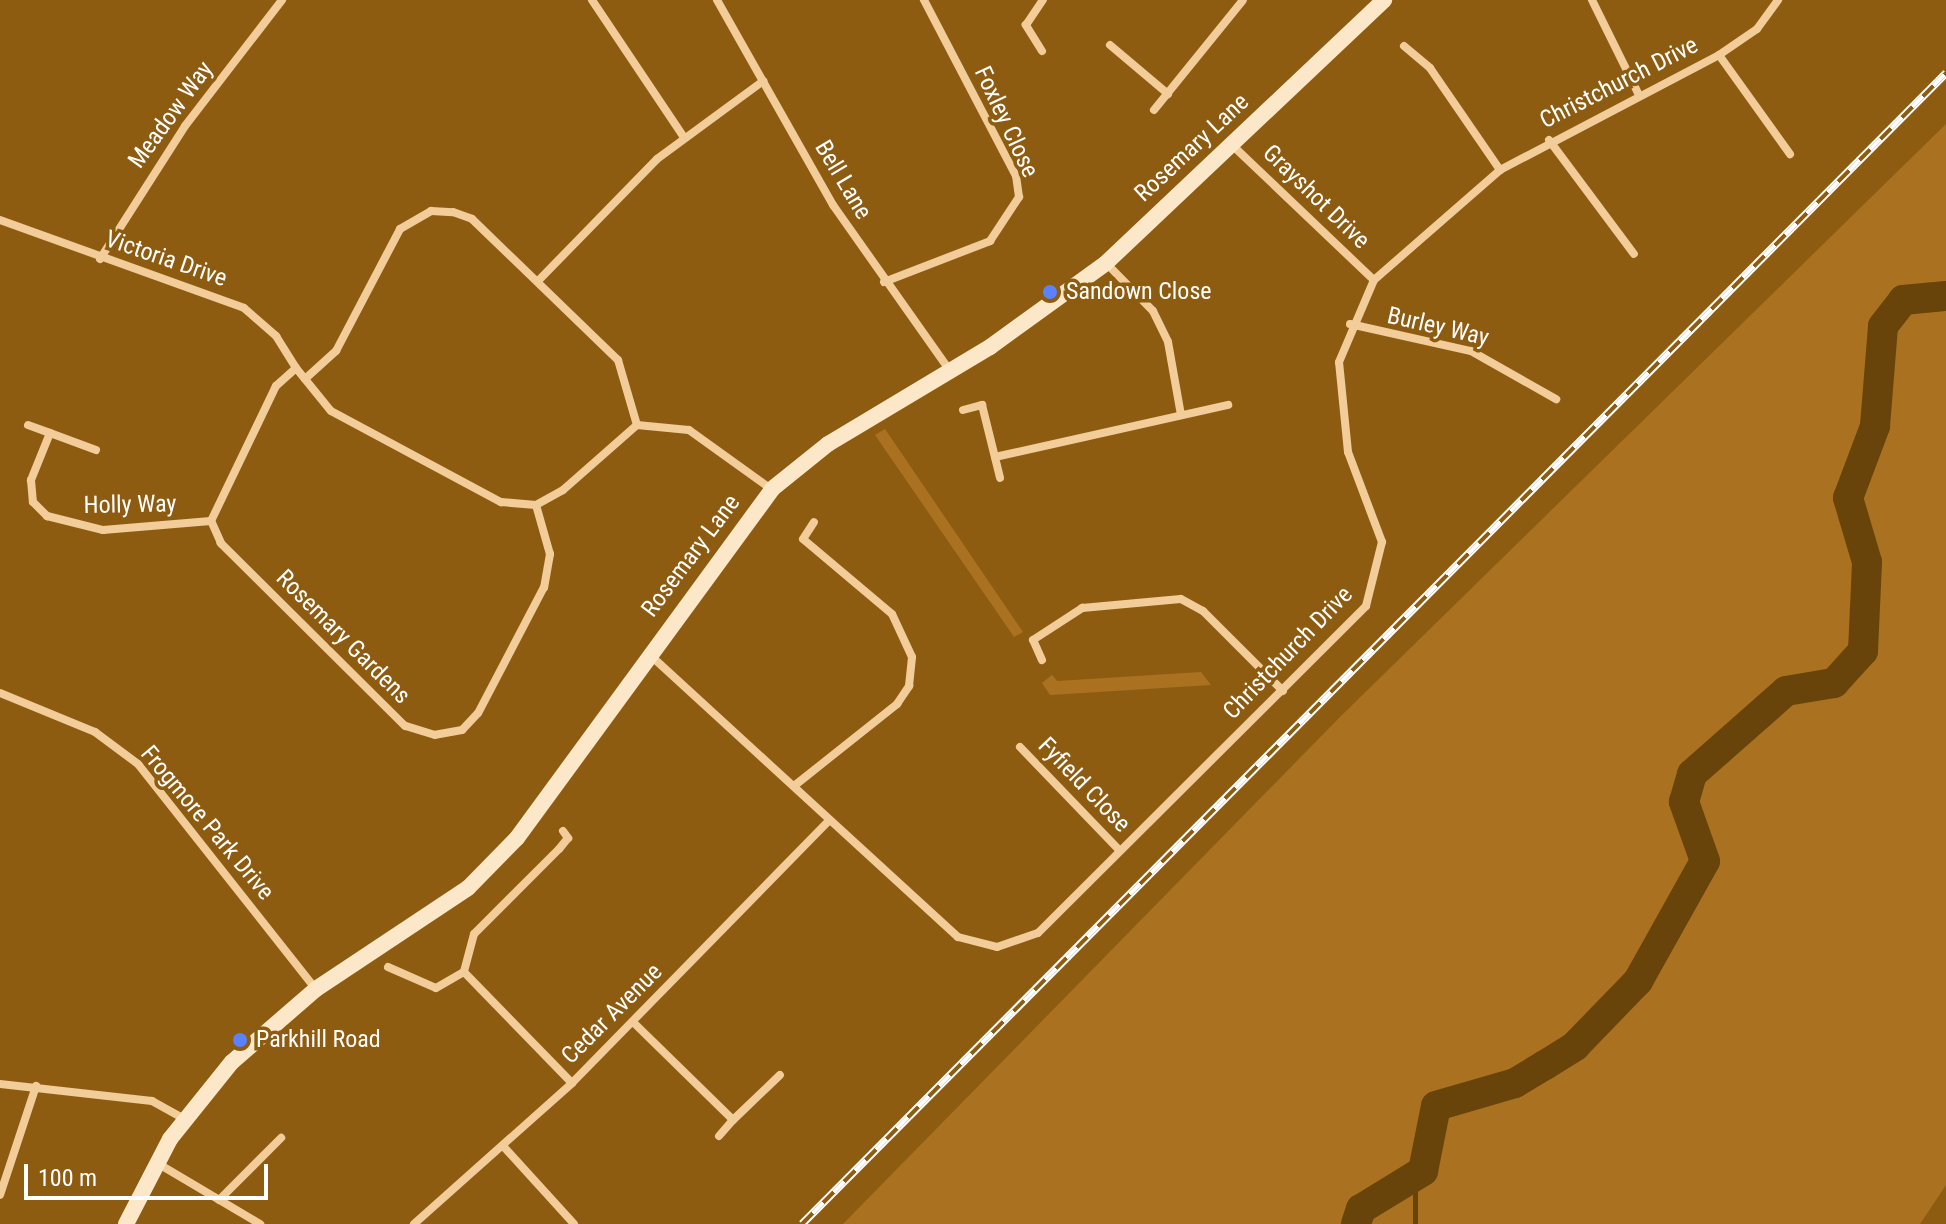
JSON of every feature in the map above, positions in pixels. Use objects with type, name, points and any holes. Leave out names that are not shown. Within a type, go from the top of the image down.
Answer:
[{"type":"street","name":"Meadow Way","points":[[100,259],[185,126],[282,0]]},
{"type":"street","points":[[592,0],[683,136]]},
{"type":"street","name":"Bell Lane","points":[[717,0],[884,282],[950,371]]},
{"type":"street","name":"Foxley Close","points":[[884,282],[990,241],[1019,197],[1016,176],[924,0]]},
{"type":"street","points":[[1042,51],[1026,25],[1043,0]]},
{"type":"street","points":[[1154,110],[1243,0]]},
{"type":"street","name":"Rosemary Lane","points":[[126,1224],[156,1163],[183,1118],[232,1062],[316,989],[484,875],[539,810],[648,654],[772,489],[828,444],[950,371],[1106,263],[1384,0]]},
{"type":"street","points":[[1592,0],[1638,93]]},
{"type":"street","name":"Christchurch Drive","points":[[648,654],[939,922],[985,946],[1038,933],[1366,606],[1381,567],[1378,524],[1339,411],[1339,362],[1350,324],[1374,280],[1500,170],[1638,93],[1719,55],[1757,29],[1778,0]]},
{"type":"street","points":[[1110,45],[1168,94]]},
{"type":"street","points":[[1404,46],[1430,68],[1500,170]]},
{"type":"street","points":[[1719,55],[1790,154]]},
{"type":"street","points":[[538,281],[683,136],[763,81]]},
{"type":"street","points":[[1549,140],[1634,254]]},
{"type":"street","name":"Grayshot Drive","points":[[1231,144],[1374,280]]},
{"type":"street","points":[[305,379],[336,351],[411,218],[431,211],[472,219],[618,360],[637,425]]},
{"type":"street","name":"Victoria Drive","points":[[0,220],[100,259],[244,308],[276,336],[296,368]]},
{"type":"street","points":[[1106,263],[1158,321],[1181,415]]},
{"type":"street","name":"Burley Way","points":[[1350,324],[1471,351],[1556,399]]},
{"type":"street","points":[[211,521],[276,386],[296,368],[331,411],[501,502],[536,505],[637,425],[689,430],[772,489]]},
{"type":"street","points":[[963,410],[982,405],[1000,478]]},
{"type":"street","points":[[995,457],[1228,405]]},
{"type":"street","points":[[28,425],[96,450]]},
{"type":"street","name":"Holly Way","points":[[50,433],[31,480],[33,502],[47,516],[103,530],[211,521]]},
{"type":"street","name":"Rosemary Gardens","points":[[211,521],[221,543],[405,726],[435,735],[462,730],[478,713],[544,587],[550,554],[536,505]]},
{"type":"street","points":[[794,786],[897,704],[909,686],[912,657],[892,614],[803,539],[814,522]]},
{"type":"street","points":[[1042,660],[1033,640],[1082,608],[1181,599],[1203,611],[1283,691]]},
{"type":"street","name":"Frogmore Park Drive","points":[[0,693],[95,732],[138,764],[316,989]]},
{"type":"street","name":"Fyfield Close","points":[[1020,747],[1120,851]]},
{"type":"street","name":"Cedar Avenue","points":[[414,1224],[504,1147],[572,1083],[829,821]]},
{"type":"street","points":[[388,967],[436,988],[464,972],[474,934],[559,849],[568,838],[563,831]]},
{"type":"street","points":[[464,972],[572,1083]]},
{"type":"street","points":[[633,1022],[733,1120]]},
{"type":"street","points":[[719,1136],[780,1075]]},
{"type":"street","points":[[0,1084],[152,1101],[183,1118]]},
{"type":"street","points":[[0,1195],[36,1086]]},
{"type":"street","points":[[219,1200],[281,1138]]},
{"type":"street","points":[[504,1147],[574,1224]]},
{"type":"street","points":[[156,1163],[260,1224]]},
{"type":"shaded area","points":[[1946,124],[1946,1185],[1920,1224],[843,1224],[1340,717]]},
{"type":"shaded area","points":[[885,429],[1023,632],[1014,637],[875,435]]},
{"type":"shaded area","points":[[1201,672],[1211,685],[1050,695],[1042,683],[1052,675],[1057,681]]},
{"type":"waterway","points":[[1356,1224],[1361,1209],[1423,1171],[1436,1106],[1515,1083],[1545,1065],[1575,1046],[1638,981],[1705,861],[1684,802],[1692,774],[1786,691],[1834,683],[1863,651],[1867,562],[1848,498],[1875,426],[1883,326],[1903,300],[1946,296]]},
{"type":"waterway","points":[[1415,1179],[1415,1224]]},
{"type":"railway","points":[[802,1224],[1946,73]]},
{"type":"place","name":"Sandown Close","points":[[1050,292]]},
{"type":"place","name":"Parkhill Road","points":[[240,1040]]}]
